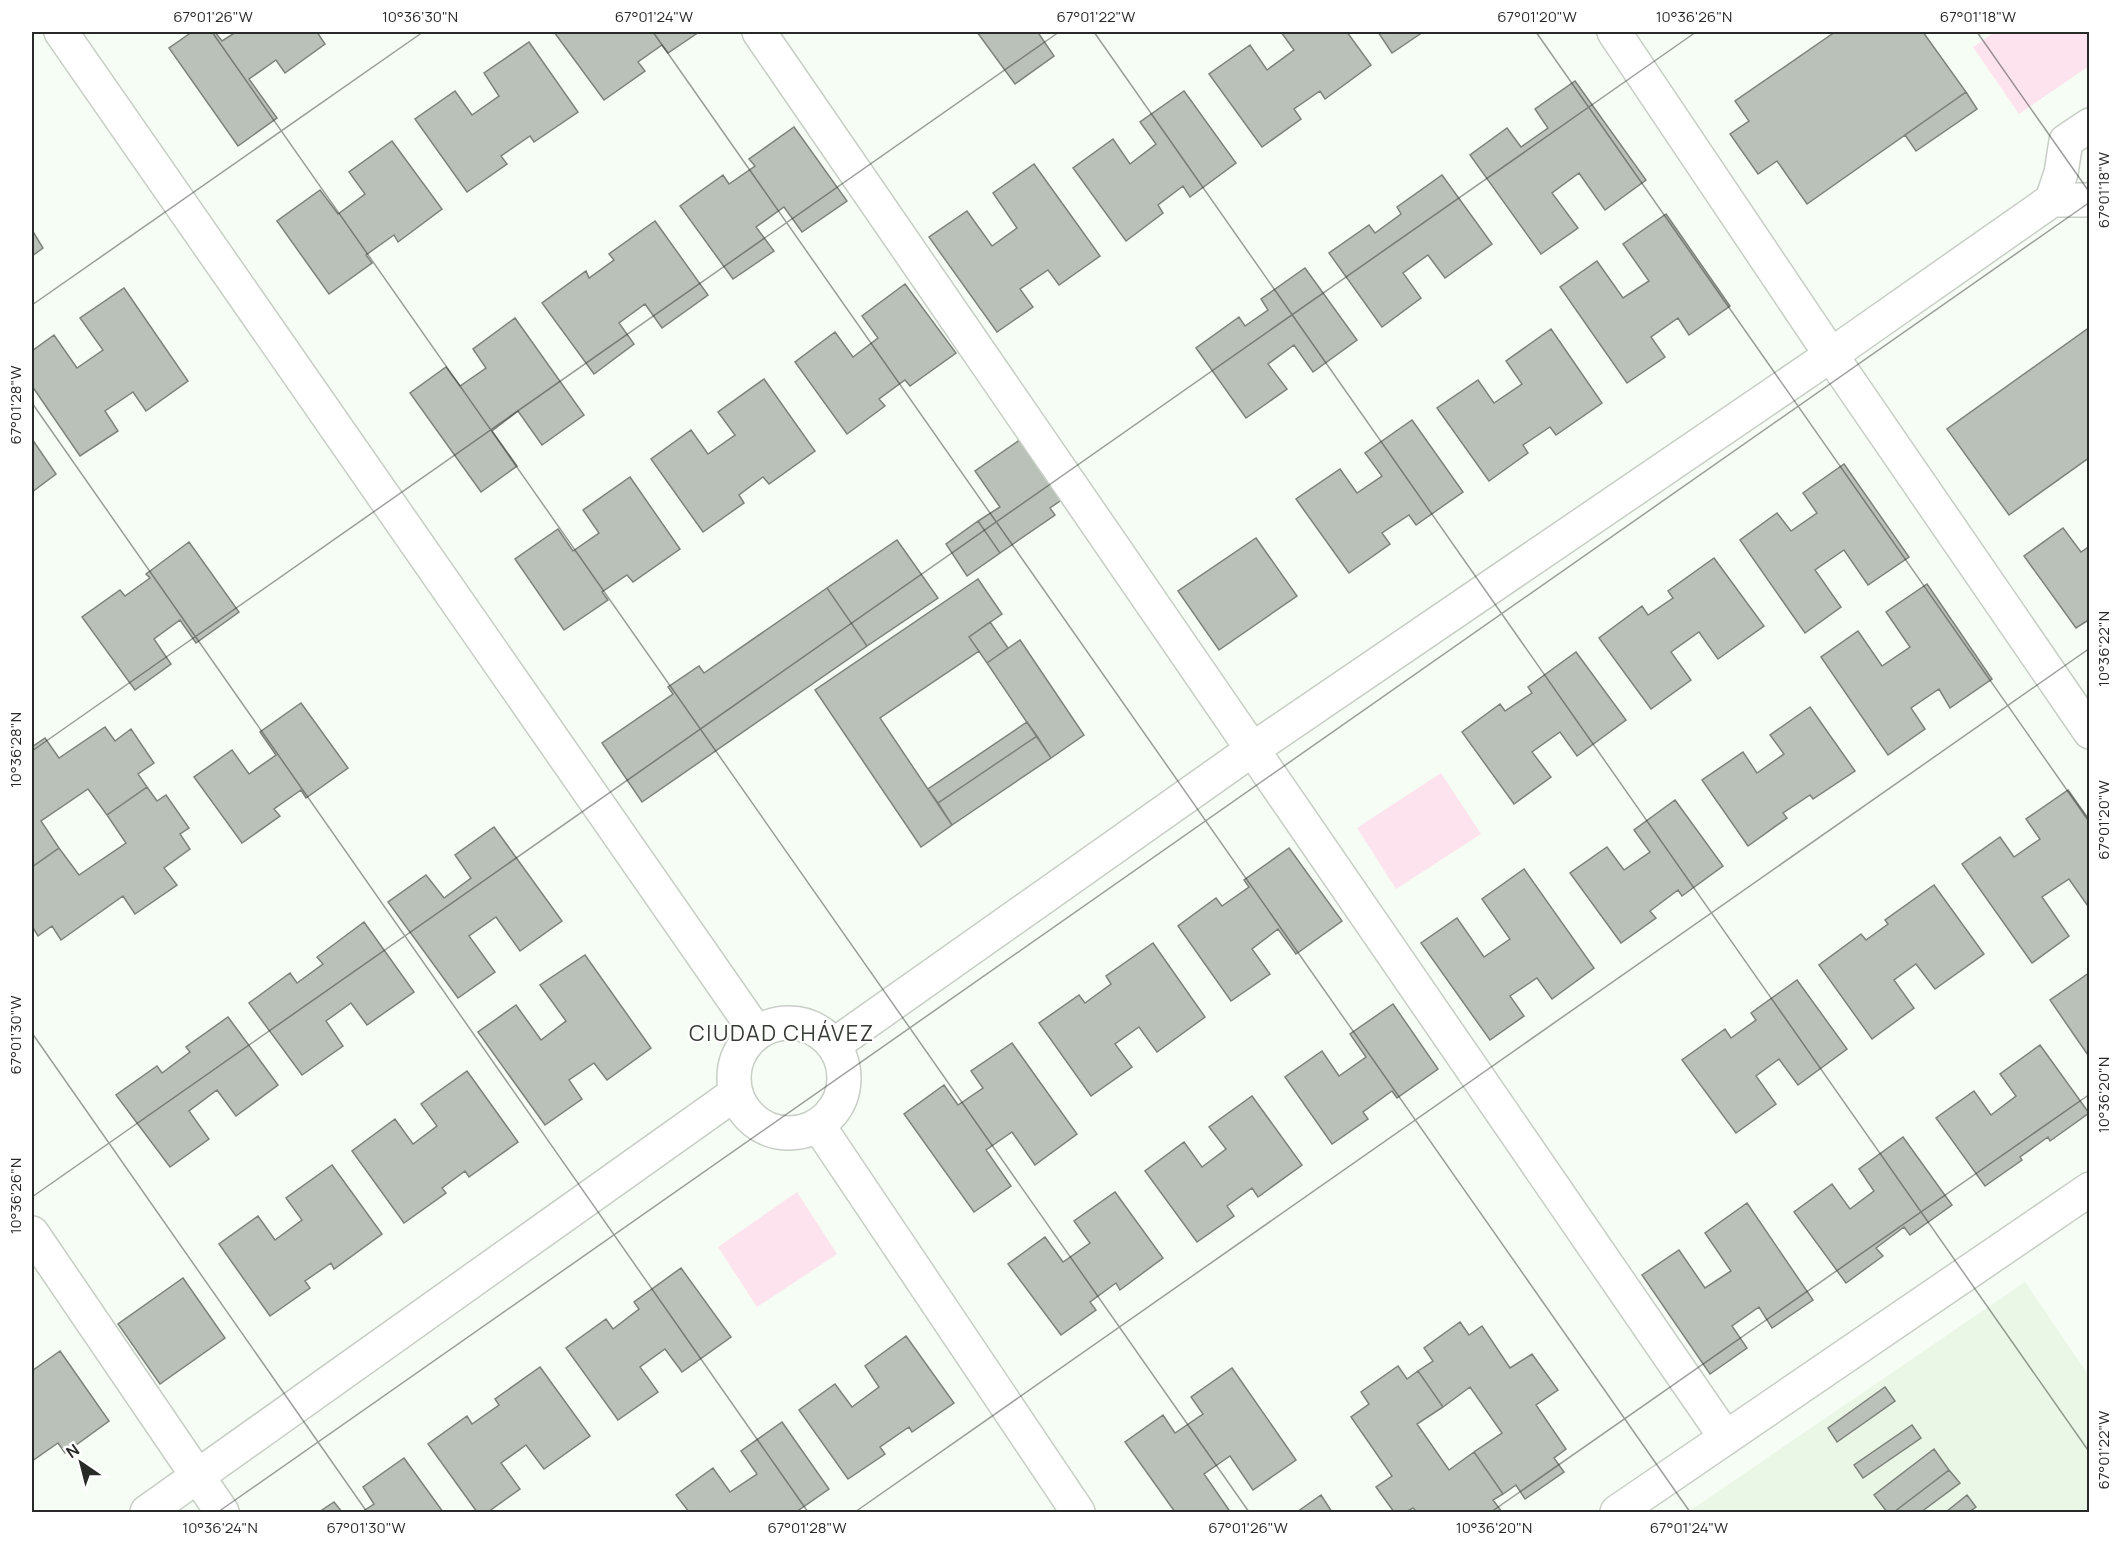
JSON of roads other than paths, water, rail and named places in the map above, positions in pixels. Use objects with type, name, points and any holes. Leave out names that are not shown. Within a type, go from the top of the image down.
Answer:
[{"type":"street","points":[[61,32],[757,1033]]},
{"type":"street","points":[[759,32],[1726,1438]]},
{"type":"street","points":[[1614,32],[1831,355],[2090,732]]},
{"type":"street","points":[[2052,200],[2061,173],[2066,141],[2090,125]]},
{"type":"street","points":[[834,1045],[1253,749],[1831,355],[2052,200],[2090,200]]},
{"type":"street","points":[[798,1023],[818,1031],[834,1045],[845,1073],[844,1089],[830,1115],[818,1125],[799,1132],[778,1132],[760,1125],[745,1110],[736,1092],[736,1066],[740,1053],[757,1033],[777,1025],[798,1023]]},
{"type":"street","points":[[147,1512],[736,1092]]},
{"type":"street","points":[[818,1125],[1078,1512]]},
{"type":"street","points":[[1617,1512],[2090,1189]]},
{"type":"street","points":[[32,1233],[222,1512]]},
{"type":"district","name":"CIUDAD CHÁVEZ","points":[[782,1033]]}]
